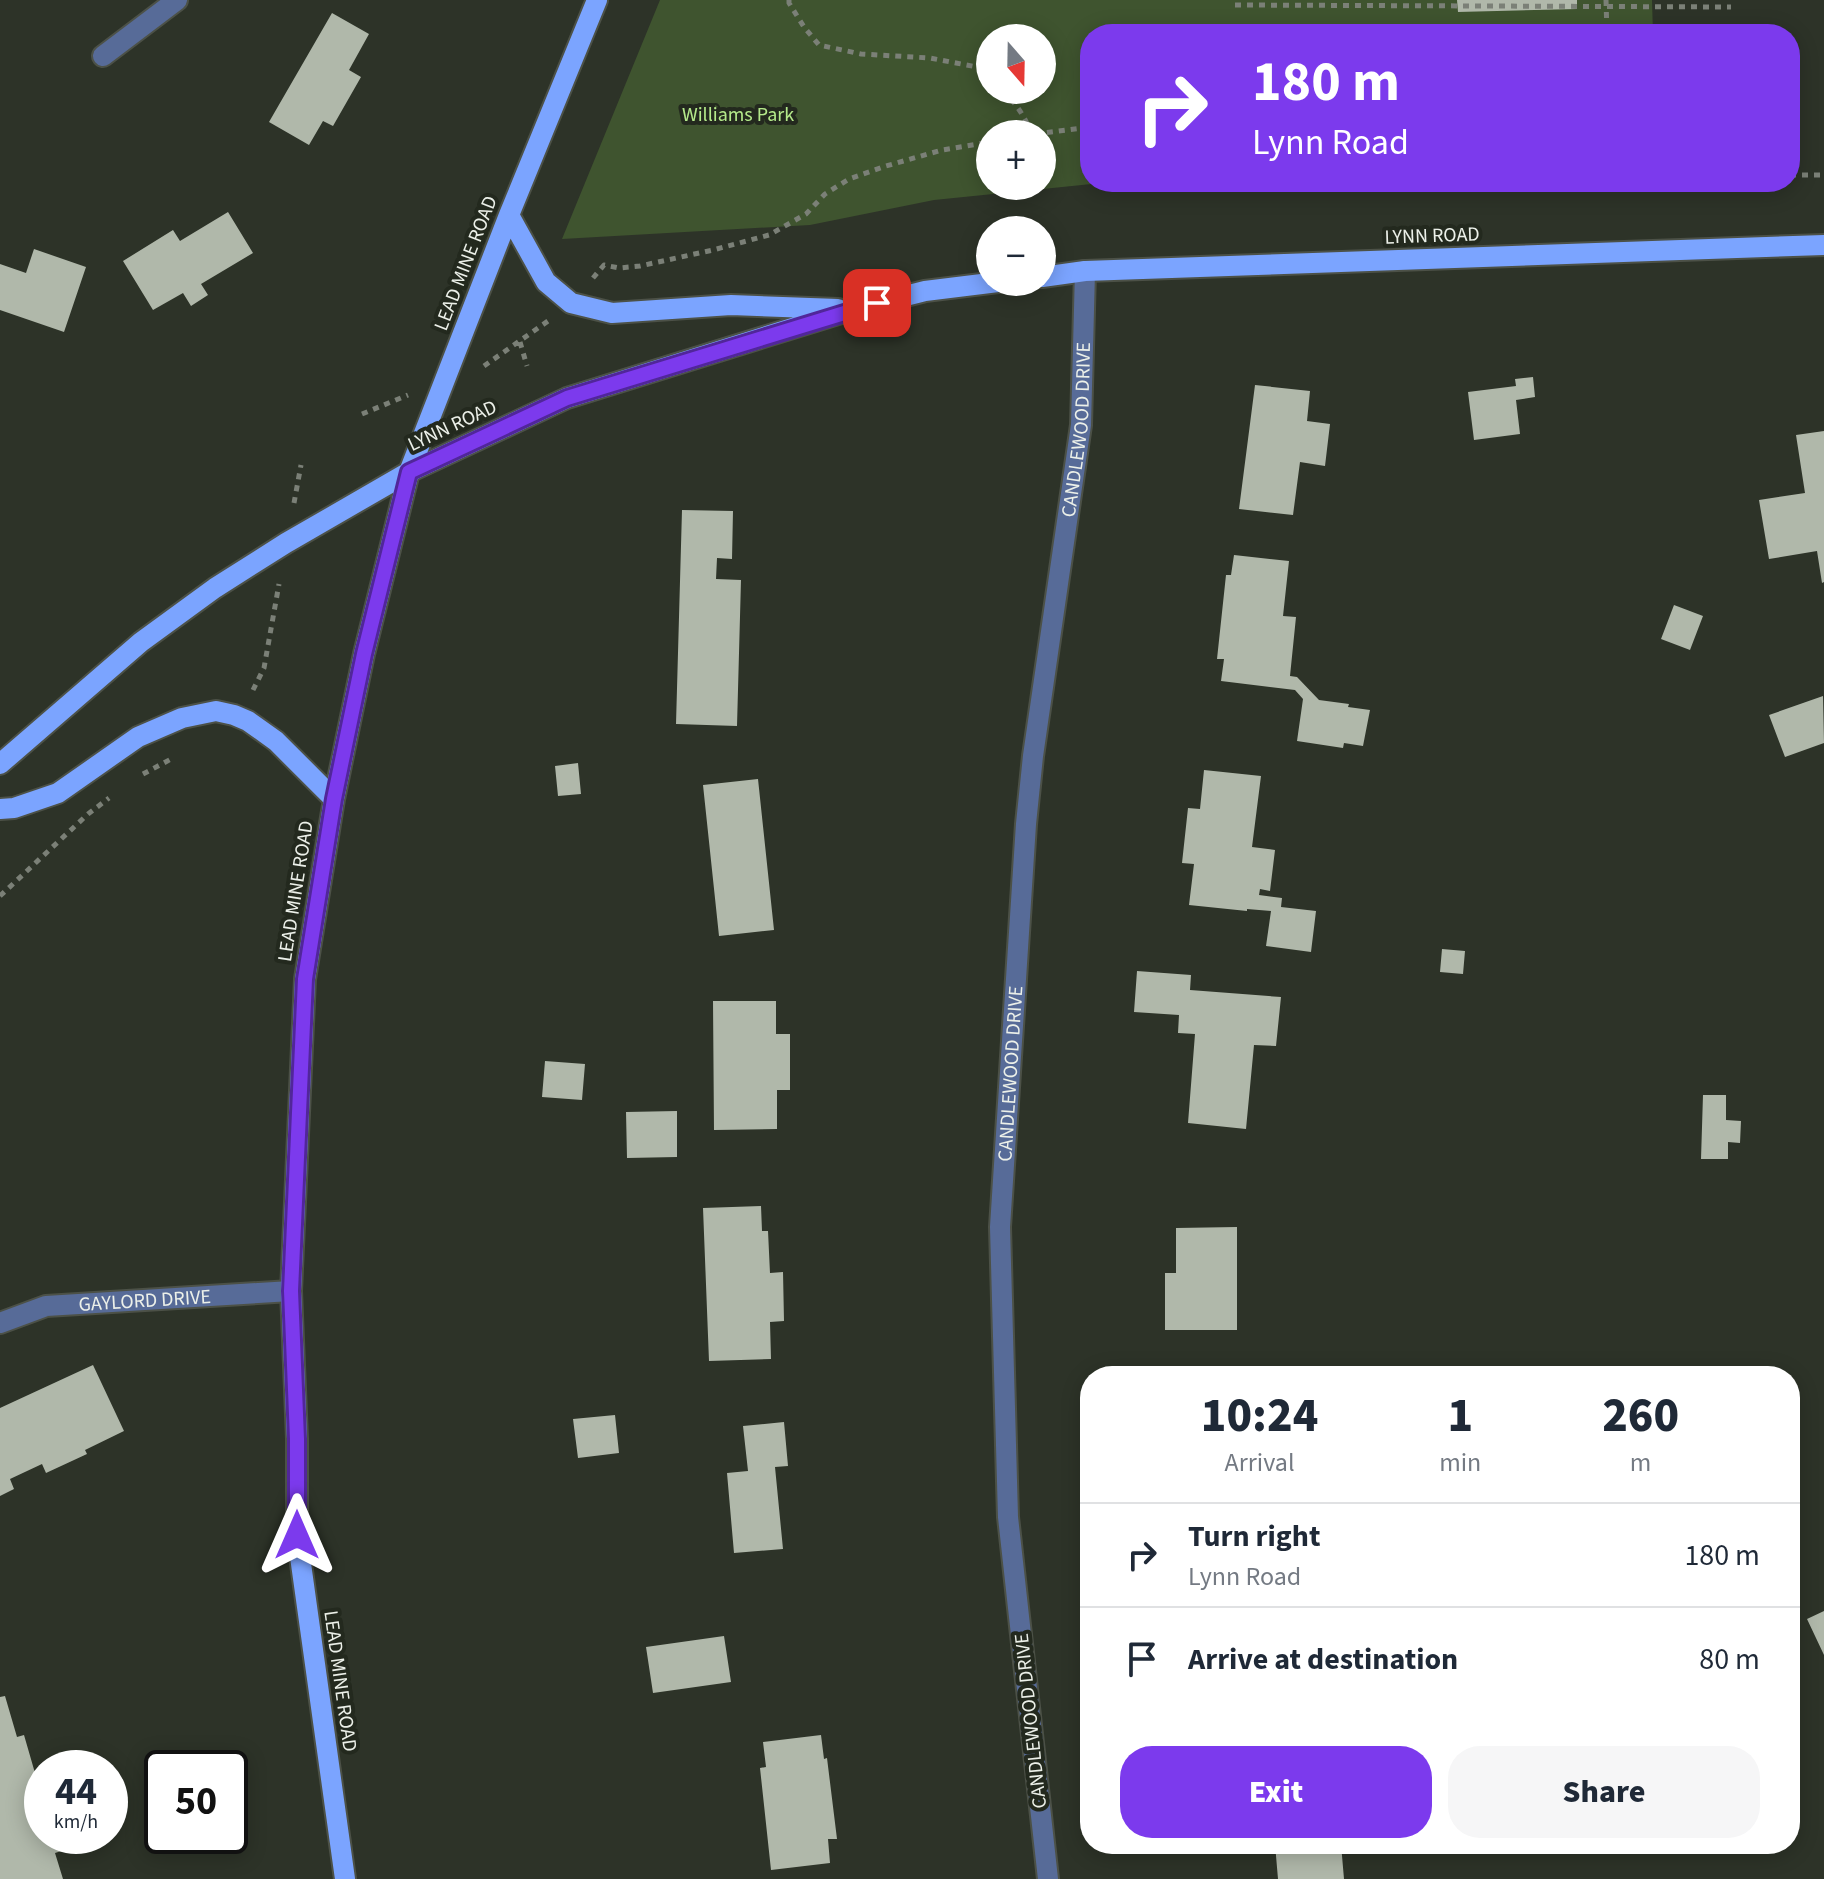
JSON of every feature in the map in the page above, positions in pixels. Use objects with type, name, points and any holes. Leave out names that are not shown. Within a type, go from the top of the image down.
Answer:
[{"type":"main road","name":"LEAD MINE ROAD","points":[[345,1879],[297,1535],[291,1291],[305,979],[334,799],[364,654],[409,472],[597,0]]},
{"type":"main road","points":[[509,215],[546,282],[571,303],[612,313],[731,305],[854,309]]},
{"type":"main road","name":"LYNN ROAD","points":[[1056,275],[1085,271],[1824,245]]},
{"type":"main road","name":"LYNN ROAD","points":[[0,764],[141,642],[215,588],[409,472],[567,398],[854,309],[925,291],[976,285]]},
{"type":"main road","points":[[0,809],[14,808],[58,793],[138,737],[182,718],[216,711],[248,721],[276,741],[334,799]]},
{"type":"street","points":[[103,56],[177,0]]},
{"type":"street","name":"CANDLEWOOD DRIVE","points":[[1048,1879],[1008,1517],[1000,1227],[1026,824],[1081,425],[1085,271]]},
{"type":"street","name":"GAYLORD DRIVE","points":[[0,1323],[46,1306],[291,1291]]},
{"type":"path","points":[[789,0],[804,27],[819,45],[861,54],[930,58],[976,67]]},
{"type":"path","points":[[1606,4],[1607,24]]},
{"type":"path","points":[[1235,5],[1606,4],[1731,7]]},
{"type":"path","points":[[1056,131],[1080,128]]},
{"type":"path","points":[[604,265],[619,268],[640,266],[769,235],[806,214],[825,194],[849,179],[942,150],[976,144]]},
{"type":"path","points":[[1800,175],[1824,175]]},
{"type":"path","points":[[481,368],[535,332]]},
{"type":"path","points":[[520,342],[527,366]]},
{"type":"path","points":[[257,684],[269,643]]},
{"type":"path","points":[[133,782],[181,754]]},
{"type":"path","points":[[0,896],[88,814],[110,798]]},
{"type":"green space","name":"Williams Park","points":[[660,0],[1652,0],[1653,24],[1080,24],[1080,185],[1056,188],[1056,120],[976,120],[976,196],[934,200],[810,225],[562,239]]},
{"type":"building","points":[[1457,0],[1577,0],[1577,9],[1458,12]]},
{"type":"building","points":[[332,13],[369,34],[349,70],[361,77],[333,126],[323,121],[309,145],[269,122]]},
{"type":"building","points":[[228,212],[253,253],[201,284],[208,295],[191,306],[183,293],[153,310],[123,261],[173,230],[180,241]]},
{"type":"building","points":[[34,249],[86,267],[64,332],[0,310],[0,264],[26,273]]},
{"type":"building","points":[[1533,377],[1535,397],[1516,400],[1520,434],[1474,440],[1468,392],[1516,386],[1515,379]]},
{"type":"building","points":[[1255,385],[1310,391],[1307,421],[1330,424],[1325,466],[1300,462],[1293,515],[1239,509]]},
{"type":"building","points":[[1824,431],[1822,583],[1817,551],[1769,559],[1759,500],[1805,493],[1796,435]]},
{"type":"building","points":[[682,510],[733,511],[732,559],[717,558],[716,579],[741,580],[737,726],[676,724]]},
{"type":"building","points":[[1234,555],[1289,561],[1283,616],[1296,617],[1290,676],[1297,677],[1319,700],[1370,710],[1363,746],[1344,743],[1343,748],[1297,741],[1303,699],[1295,690],[1221,681],[1224,659],[1217,659],[1226,575],[1231,575]]},
{"type":"building","points":[[1674,605],[1703,616],[1690,650],[1661,639]]},
{"type":"building","points":[[1823,696],[1824,743],[1785,757],[1769,715]]},
{"type":"building","points":[[578,763],[581,794],[558,796],[555,766]]},
{"type":"building","points":[[1204,770],[1261,776],[1252,847],[1275,850],[1270,891],[1260,889],[1259,895],[1282,898],[1281,907],[1316,911],[1311,952],[1266,946],[1271,911],[1189,905],[1194,864],[1182,863],[1188,808],[1200,809]]},
{"type":"building","points":[[758,779],[774,930],[719,936],[703,785]]},
{"type":"building","points":[[1442,949],[1465,951],[1463,974],[1440,972]]},
{"type":"building","points":[[1137,971],[1191,975],[1190,990],[1281,997],[1276,1046],[1254,1045],[1246,1129],[1188,1123],[1195,1034],[1178,1033],[1179,1015],[1134,1012]]},
{"type":"building","points":[[713,1001],[776,1001],[776,1034],[790,1034],[790,1090],[777,1090],[777,1129],[714,1130]]},
{"type":"building","points":[[545,1061],[585,1064],[582,1100],[542,1097]]},
{"type":"building","points":[[1703,1095],[1726,1095],[1726,1120],[1741,1121],[1740,1143],[1728,1142],[1728,1159],[1701,1159]]},
{"type":"building","points":[[677,1111],[677,1157],[627,1158],[626,1112]]},
{"type":"building","points":[[761,1206],[762,1231],[768,1231],[770,1273],[783,1272],[784,1321],[770,1322],[771,1359],[709,1361],[703,1208]]},
{"type":"building","points":[[1237,1227],[1237,1330],[1165,1330],[1165,1273],[1176,1273],[1176,1228]]},
{"type":"building","points":[[93,1365],[124,1431],[85,1450],[87,1454],[46,1473],[42,1464],[10,1479],[14,1489],[0,1496],[0,1408]]},
{"type":"building","points":[[615,1415],[619,1453],[578,1458],[573,1419]]},
{"type":"building","points":[[784,1422],[788,1466],[775,1467],[783,1549],[734,1553],[727,1473],[748,1471],[743,1426]]},
{"type":"building","points":[[1824,1611],[1824,1655],[1807,1619]]},
{"type":"building","points":[[724,1636],[731,1682],[653,1693],[646,1647]]},
{"type":"building","points":[[5,1696],[17,1737],[24,1735],[28,1750],[24,1750],[24,1854],[55,1854],[63,1879],[0,1879],[0,1697]]},
{"type":"building","points":[[821,1735],[824,1759],[827,1758],[837,1839],[828,1839],[830,1863],[771,1870],[760,1768],[766,1767],[763,1742]]},
{"type":"building","points":[[1276,1854],[1342,1854],[1344,1879],[1278,1879]]},
{"type":"route","points":[[297,1535],[291,1291],[305,979],[334,799],[364,654],[409,472],[567,398],[877,303]]}]
